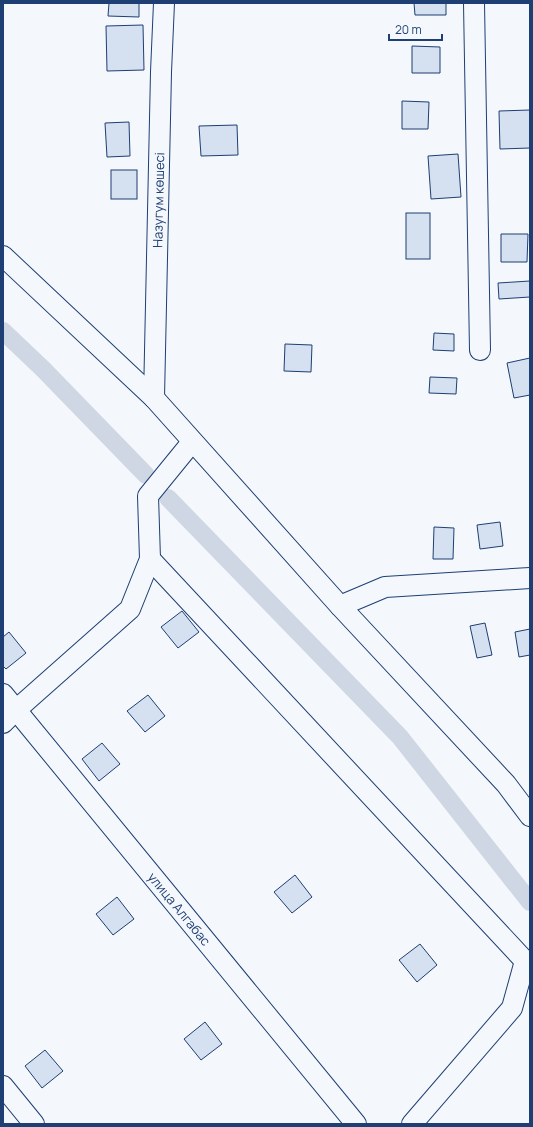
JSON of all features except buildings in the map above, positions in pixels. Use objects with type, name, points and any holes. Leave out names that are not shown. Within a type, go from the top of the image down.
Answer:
[{"type":"street","name":"Назугум көшесі","points":[[154,398],[161,72],[164,3]]},
{"type":"street","points":[[474,3],[480,350]]},
{"type":"street","points":[[3,256],[154,398],[340,606],[506,784],[530,816]]},
{"type":"street","points":[[10,717],[130,609],[150,559],[148,496],[192,442]]},
{"type":"street","points":[[150,559],[528,965],[512,1008],[412,1124]]},
{"type":"street","points":[[340,606],[385,587],[530,578]]},
{"type":"street","name":"улица Алгабас","points":[[3,694],[10,717],[356,1124]]},
{"type":"street","points":[[3,1086],[34,1124]]},
{"type":"waterway","points":[[3,331],[43,369],[146,475]]},
{"type":"waterway","points":[[168,498],[400,737],[530,902]]}]
